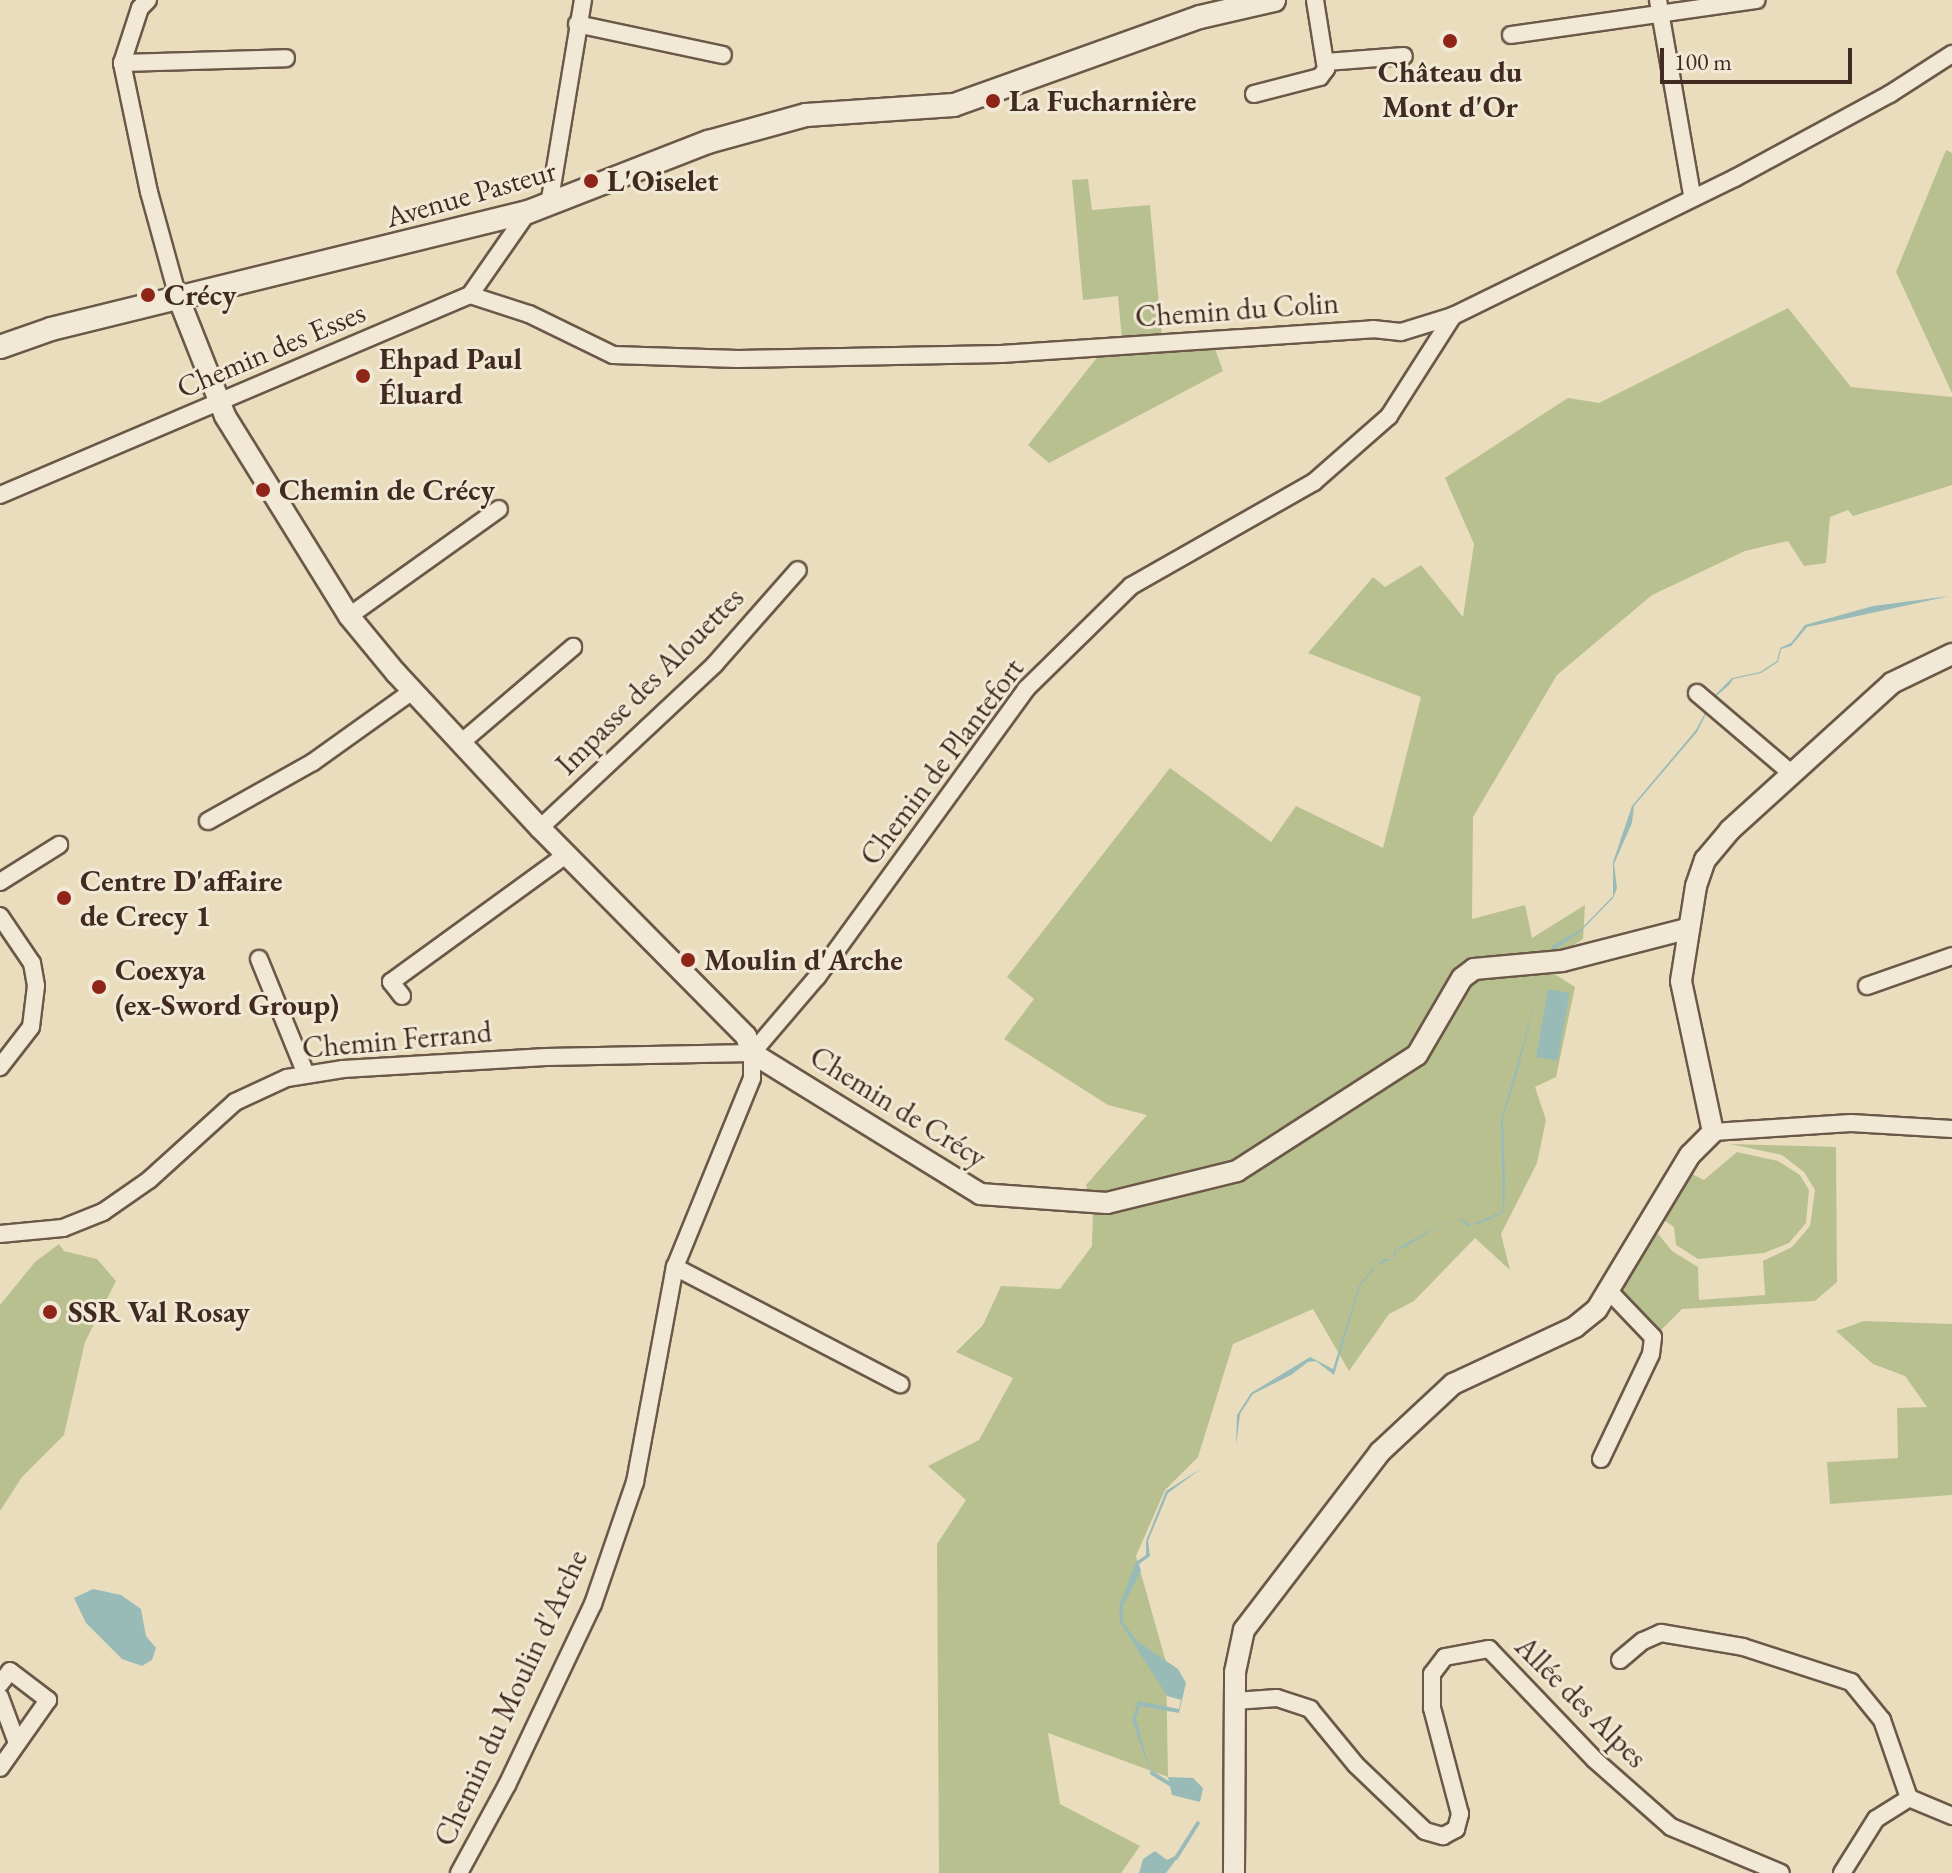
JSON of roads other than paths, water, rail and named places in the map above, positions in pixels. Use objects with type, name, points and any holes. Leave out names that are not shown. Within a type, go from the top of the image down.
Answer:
[{"type":"main road","name":"Avenue Pasteur","points":[[0,347],[178,297],[539,208],[736,134],[806,115],[954,105],[1200,17],[1274,0]]},
{"type":"street","points":[[148,0],[140,8],[122,63],[145,178],[178,297]]},
{"type":"street","points":[[470,295],[539,208],[583,0]]},
{"type":"street","points":[[1254,94],[1320,77],[1326,62],[1315,0]]},
{"type":"street","points":[[1511,35],[1658,7],[1757,0]]},
{"type":"street","points":[[1658,7],[1692,195]]},
{"type":"street","points":[[577,24],[723,55]]},
{"type":"street","name":"Chemin du Colin","points":[[470,295],[529,314],[613,355],[738,359],[1001,354],[1373,329],[1401,332],[1453,316],[1878,101],[1952,54]]},
{"type":"street","points":[[1326,62],[1404,56]]},
{"type":"street","points":[[122,63],[286,58]]},
{"type":"street","name":"Chemin des Esses","points":[[0,495],[470,295]]},
{"type":"street","name":"Chemin de Crécy","points":[[178,297],[219,403],[349,616],[414,690],[540,828],[746,1036],[752,1053],[962,1186],[997,1197],[1140,1199],[1237,1171],[1417,1055],[1462,978],[1474,969],[1534,961],[1562,961],[1687,929]]},
{"type":"street","name":"Chemin de Plantefort","points":[[752,1053],[817,977],[1026,689],[1131,586],[1314,482],[1389,416],[1453,316]]},
{"type":"street","points":[[349,616],[499,509]]},
{"type":"street","name":"Impasse des Alouettes","points":[[540,828],[715,664],[798,570]]},
{"type":"street","points":[[463,741],[573,647]]},
{"type":"street","points":[[1713,1132],[1681,981],[1687,929],[1705,860],[1791,773],[1892,683],[1952,654]]},
{"type":"street","points":[[208,821],[313,762],[414,690]]},
{"type":"street","points":[[1706,699],[1791,773]]},
{"type":"street","points":[[0,882],[59,845]]},
{"type":"street","points":[[402,996],[391,982],[566,855]]},
{"type":"street","points":[[0,916],[32,963],[36,986],[31,1027],[0,1067]]},
{"type":"street","points":[[1867,986],[1952,956]]},
{"type":"street","points":[[259,959],[306,1074]]},
{"type":"street","name":"Chemin Ferrand","points":[[0,1234],[63,1228],[103,1212],[149,1180],[235,1102],[271,1083],[306,1074],[546,1057],[752,1053]]},
{"type":"street","name":"Chemin du Moulin d'Arche","points":[[459,1873],[507,1785],[593,1604],[635,1482],[675,1267],[752,1078],[752,1053]]},
{"type":"street","points":[[1234,1873],[1237,1651],[1244,1630],[1380,1452],[1453,1384],[1575,1327],[1609,1291],[1690,1155],[1713,1132],[1851,1123],[1952,1129]]},
{"type":"street","points":[[675,1267],[900,1384]]},
{"type":"street","points":[[1601,1459],[1651,1354],[1653,1337],[1609,1291]]},
{"type":"street","points":[[1620,1660],[1643,1641],[1661,1633],[1743,1647],[1851,1682],[1882,1720],[1909,1798],[1952,1816]]},
{"type":"street","name":"Allée des Alpes","points":[[1235,1701],[1277,1698],[1310,1709],[1356,1765],[1415,1822],[1443,1836],[1456,1829],[1460,1814],[1432,1708],[1432,1674],[1445,1657],[1489,1649],[1595,1760],[1671,1827],[1781,1873]]},
{"type":"street","points":[[0,1684],[10,1671],[48,1700],[0,1768]]},
{"type":"street","points":[[0,1697],[17,1743]]},
{"type":"street","points":[[1842,1873],[1876,1819],[1909,1798]]},
{"type":"water","points":[[1950,596],[1807,627],[1791,646],[1781,649],[1778,662],[1761,673],[1733,679],[1714,698],[1697,732],[1634,806],[1632,823],[1614,864],[1617,888],[1613,898],[1580,932],[1553,951],[1552,946],[1581,929],[1613,896],[1613,862],[1632,806],[1696,730],[1714,696],[1732,678],[1760,672],[1777,661],[1780,648],[1791,643],[1805,625],[1873,606]]},
{"type":"water","points":[[1549,967],[1536,999],[1503,1117],[1504,1212],[1469,1226],[1459,1219],[1435,1228],[1398,1249],[1393,1259],[1396,1249],[1434,1228],[1460,1218],[1471,1225],[1503,1211],[1501,1120],[1537,995]]},
{"type":"water","points":[[1548,989],[1570,993],[1558,1061],[1536,1057]]},
{"type":"water","points":[[1384,1259],[1393,1259],[1377,1265],[1360,1286],[1334,1375],[1316,1361],[1308,1362],[1291,1375],[1253,1394],[1240,1414],[1236,1446],[1237,1415],[1251,1393],[1310,1357],[1333,1369],[1359,1285],[1372,1269]]},
{"type":"water","points":[[1202,1468],[1168,1493],[1148,1541],[1150,1556],[1139,1564],[1141,1571],[1123,1606],[1123,1622],[1137,1641],[1178,1669],[1186,1683],[1179,1713],[1140,1706],[1136,1719],[1152,1777],[1132,1720],[1138,1701],[1179,1709],[1181,1700],[1167,1696],[1120,1622],[1119,1606],[1136,1562],[1146,1555],[1146,1541],[1166,1491]]},
{"type":"water","points":[[93,1589],[121,1595],[141,1609],[146,1636],[156,1648],[152,1660],[142,1666],[122,1659],[86,1623],[74,1598]]},
{"type":"water","points":[[1168,1777],[1193,1778],[1203,1788],[1200,1802],[1172,1795]]},
{"type":"water","points":[[1155,1851],[1167,1860],[1181,1853],[1166,1873],[1139,1873],[1143,1859]]},
{"type":"waterway","points":[[1152,1773],[1171,1785]]},
{"type":"waterway","points":[[1176,1858],[1198,1823]]},
{"type":"place","name":"Château du Mont d'Or","points":[[1450,41]]},
{"type":"place","name":"La Fucharnière","points":[[993,101]]},
{"type":"place","name":"L'Oiselet","points":[[591,181]]},
{"type":"place","name":"Crécy","points":[[148,295]]},
{"type":"place","name":"Ehpad Paul Éluard","points":[[363,376]]},
{"type":"place","name":"Chemin de Crécy","points":[[263,490]]},
{"type":"place","name":"Centre D'affaire de Crecy 1","points":[[64,898]]},
{"type":"place","name":"Moulin d'Arche","points":[[688,960]]},
{"type":"place","name":"Coexya (ex-Sword Group)","points":[[99,987]]},
{"type":"place","name":"SSR Val Rosay","points":[[50,1312]]}]
